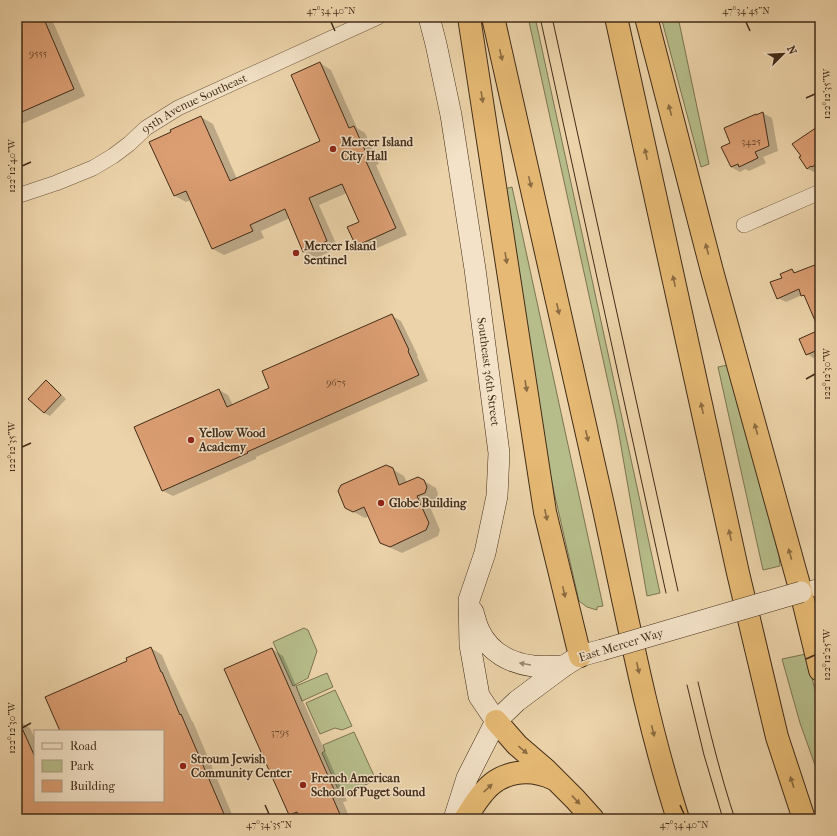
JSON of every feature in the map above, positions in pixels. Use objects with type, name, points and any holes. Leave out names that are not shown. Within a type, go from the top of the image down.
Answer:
[{"type":"highway","points":[[469,17],[545,512],[572,661]]},
{"type":"highway","points":[[493,17],[601,498],[643,693],[659,758],[678,819]]},
{"type":"highway","points":[[616,17],[738,573],[777,737],[804,819]]},
{"type":"highway","points":[[646,17],[712,270],[810,589],[820,670]]},
{"type":"highway","points":[[496,721],[517,745],[545,768],[593,819]]},
{"type":"highway","points":[[465,819],[483,792],[495,781],[506,775],[518,772],[532,772],[546,775],[558,782]]},
{"type":"street","name":"95th Avenue Southeast","points":[[17,196],[56,183],[93,168],[129,144],[146,128],[178,108],[378,17]]},
{"type":"street","name":"Southeast 36th Street","points":[[429,17],[451,115],[475,269],[499,453],[497,496],[484,553],[469,600],[470,645],[479,696],[496,721]]},
{"type":"street","points":[[744,224],[820,192]]},
{"type":"street","name":"East Mercer Way","points":[[454,819],[467,778],[496,721],[517,701],[572,661],[602,650],[810,589]]},
{"type":"street","points":[[469,600],[479,630],[488,644],[500,655],[522,664],[535,666],[572,661]]},
{"type":"green space","points":[[528,17],[535,17],[660,593],[647,596],[617,423]]},
{"type":"green space","points":[[661,17],[678,17],[709,164],[701,167]]},
{"type":"green space","points":[[512,187],[603,606],[597,607],[597,610],[587,607],[579,601],[537,409],[504,189]]},
{"type":"green space","points":[[728,365],[779,556],[780,566],[763,570],[718,367]]},
{"type":"green space","points":[[304,628],[308,630],[317,651],[308,678],[293,686],[273,642]]},
{"type":"green space","points":[[806,654],[820,710],[820,779],[800,723],[782,659]]},
{"type":"green space","points":[[327,673],[333,687],[302,701],[296,686]]},
{"type":"green space","points":[[335,690],[352,726],[342,730],[335,728],[320,734],[306,703]]},
{"type":"green space","points":[[354,732],[376,780],[341,796],[322,753],[325,751],[323,745]]},
{"type":"building","points":[[17,17],[43,17],[74,89],[17,114]]},
{"type":"building","name":"Mercer Island City Hall","points":[[320,62],[349,128],[354,126],[368,157],[365,159],[396,228],[356,246],[347,227],[359,222],[342,184],[309,198],[327,241],[303,252],[285,209],[250,225],[253,231],[212,249],[186,191],[174,196],[149,142],[171,132],[170,130],[201,116],[230,181],[320,141],[291,75]]},
{"type":"building","points":[[763,112],[769,146],[755,152],[758,158],[739,167],[738,164],[731,167],[721,147],[730,143],[724,128]]},
{"type":"building","points":[[820,125],[820,161],[807,169],[799,157],[801,156],[792,144]]},
{"type":"building","points":[[820,263],[820,349],[806,355],[799,339],[819,330],[804,295],[801,296],[799,289],[777,299],[770,282],[782,278],[780,274],[792,269],[794,273]]},
{"type":"building","points":[[392,314],[419,375],[162,491],[134,427],[219,389],[227,407],[269,388],[262,371]]},
{"type":"building","points":[[46,380],[61,395],[44,413],[28,399]]},
{"type":"building","name":"Globe Building","points":[[386,465],[393,468],[399,485],[418,477],[424,480],[427,487],[425,493],[417,496],[429,523],[426,530],[390,547],[380,543],[364,507],[353,512],[345,508],[338,491],[341,485]]},
{"type":"building","name":"Stroum Jewish Community Center","points":[[151,647],[224,814],[213,819],[131,819],[129,814],[118,819],[17,819],[17,717],[34,755],[34,802],[164,802],[164,730],[60,730],[45,697],[127,661],[126,658]]},
{"type":"building","points":[[272,648],[336,794],[332,796],[342,819],[300,819],[297,812],[289,815],[224,669]]},
{"type":"tram line","points":[[540,17],[666,593]]},
{"type":"tram line","points":[[552,17],[678,591]]},
{"type":"tram line","points":[[698,682],[735,819]]},
{"type":"tram line","points":[[687,685],[704,755],[723,819]]},
{"type":"place","name":"Mercer Island City Hall","points":[[333,149]]},
{"type":"place","name":"Mercer Island Sentinel","points":[[296,253]]},
{"type":"place","name":"Yellow Wood Academy","points":[[191,440]]},
{"type":"place","name":"Globe Building","points":[[381,503]]},
{"type":"place","name":"Stroum Jewish Community Center","points":[[183,766]]},
{"type":"place","name":"French American School of Puget Sound","points":[[303,785]]}]
